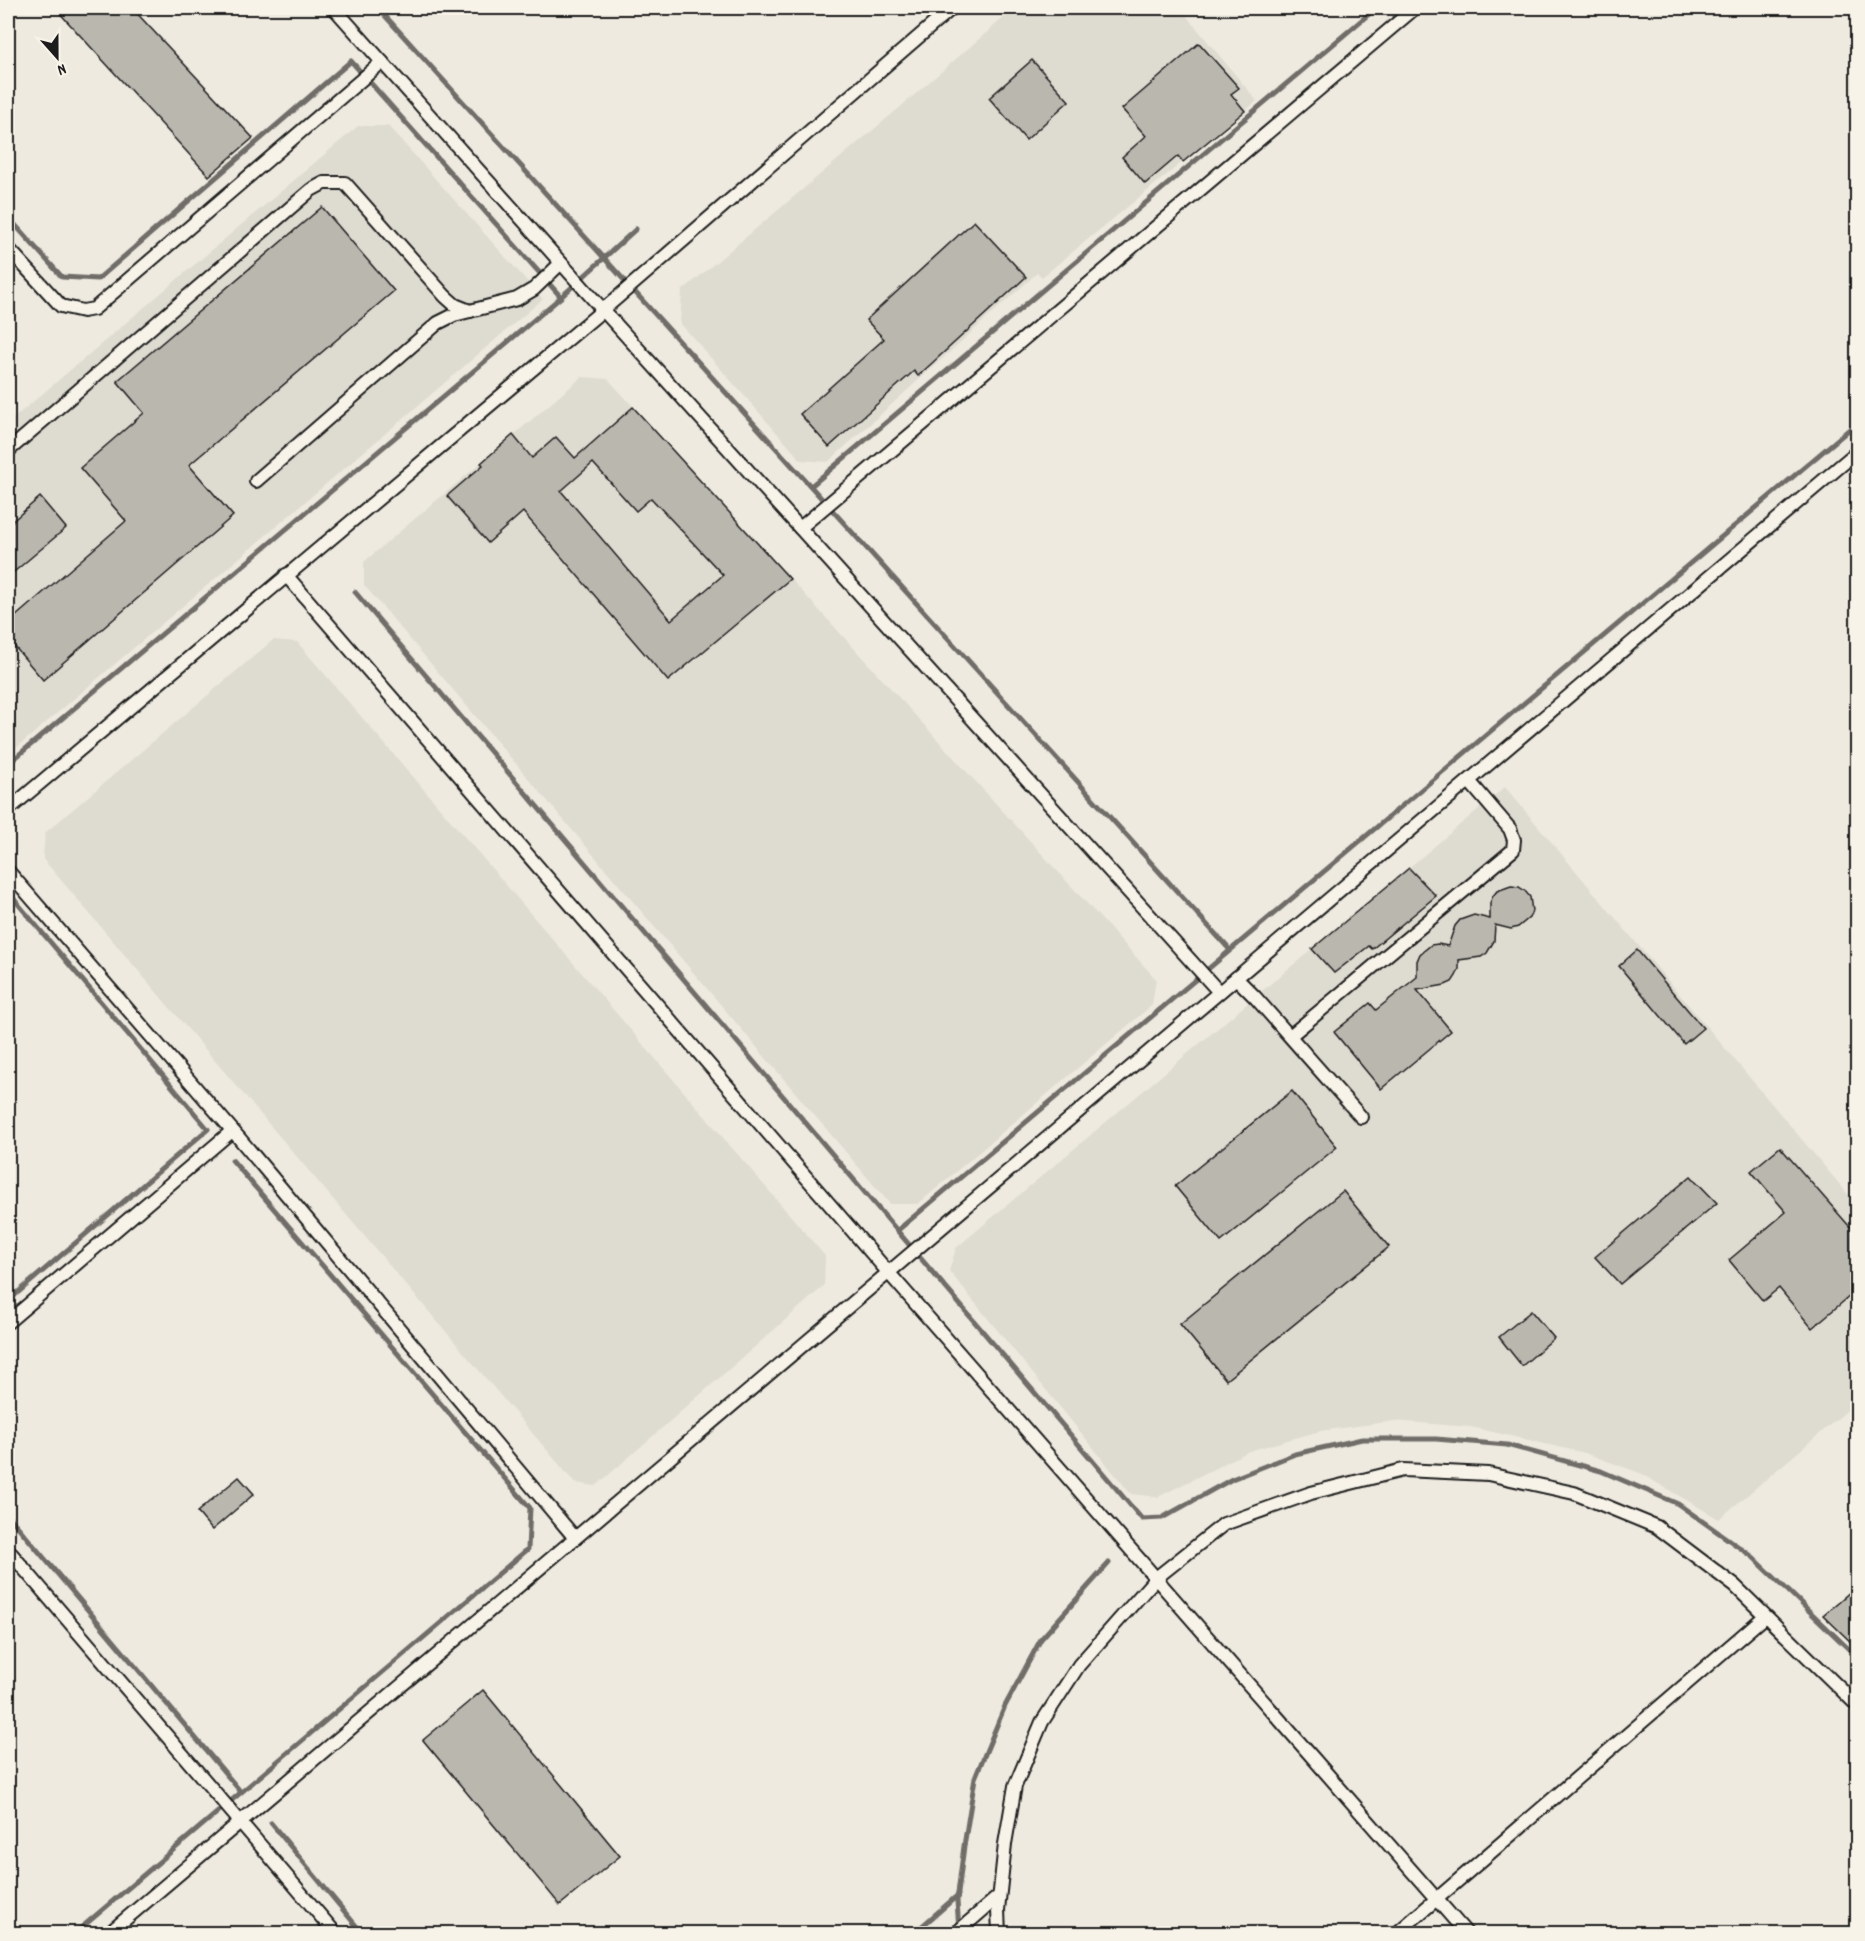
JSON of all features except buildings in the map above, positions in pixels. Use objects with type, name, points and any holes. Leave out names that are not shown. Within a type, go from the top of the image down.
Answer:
[{"type":"lane","points":[[334,8],[603,310],[1219,992]]},
{"type":"lane","points":[[8,810],[603,310],[952,8]]},
{"type":"lane","points":[[800,528],[1415,8]]},
{"type":"lane","points":[[8,248],[61,306],[83,311],[94,309],[382,62]]},
{"type":"lane","points":[[8,451],[311,190],[324,183],[345,183],[445,296],[455,305],[470,311]]},
{"type":"lane","points":[[256,481],[438,323],[454,315],[517,299],[534,289],[561,263]]},
{"type":"lane","points":[[108,1934],[1857,451]]},
{"type":"lane","points":[[286,575],[888,1272],[1467,1934]]},
{"type":"lane","points":[[1290,1036],[1513,850],[1514,840],[1510,829],[1469,781]]},
{"type":"lane","points":[[8,871],[232,1131],[576,1538]]},
{"type":"lane","points":[[1236,978],[1361,1117]]},
{"type":"lane","points":[[8,1322],[232,1131]]},
{"type":"lane","points":[[999,1934],[999,1896],[1015,1786],[1042,1722],[1079,1665],[1156,1578],[1224,1524],[1311,1492],[1403,1470],[1488,1474],[1574,1493],[1657,1527],[1735,1586],[1857,1706]]},
{"type":"lane","points":[[8,1550],[336,1934]]},
{"type":"lane","points":[[1396,1934],[1765,1616]]},
{"type":"lane","points":[[955,1934],[999,1896]]},
{"type":"shaded area","points":[[1015,8],[1180,8],[1257,101],[1042,277],[1037,273],[828,462],[801,460],[680,323],[682,291]]},
{"type":"shaded area","points":[[358,126],[388,126],[543,299],[8,755],[8,423]]},
{"type":"shaded area","points":[[582,377],[608,379],[1156,979],[1152,1005],[918,1204],[890,1204],[364,585],[364,562]]},
{"type":"shaded area","points":[[273,640],[297,642],[825,1256],[824,1286],[596,1486],[575,1483],[43,859],[45,833]]},
{"type":"shaded area","points":[[1505,787],[1857,1205],[1857,1402],[1719,1519],[1640,1473],[1585,1453],[1471,1427],[1394,1421],[1320,1431],[1249,1451],[1158,1497],[1131,1494],[949,1271],[956,1248]]},
{"type":"waterway","points":[[378,8],[1230,950]]},
{"type":"waterway","points":[[811,486],[1376,8]]},
{"type":"waterway","points":[[8,217],[62,277],[98,279],[351,61],[561,297]]},
{"type":"waterway","points":[[8,764],[561,297],[636,229]]},
{"type":"waterway","points":[[898,1230],[1858,422]]},
{"type":"waterway","points":[[355,592],[1142,1519],[1162,1518],[1232,1479],[1295,1454],[1362,1439],[1436,1439],[1507,1445],[1601,1471],[1678,1504],[1753,1557],[1858,1658]]},
{"type":"waterway","points":[[8,892],[208,1129],[8,1301]]},
{"type":"waterway","points":[[74,1934],[528,1549],[530,1508],[232,1160]]},
{"type":"waterway","points":[[8,1515],[241,1792]]},
{"type":"waterway","points":[[959,1930],[957,1901],[975,1778],[1005,1706],[1041,1639],[1109,1563]]},
{"type":"waterway","points":[[271,1823],[363,1934]]},
{"type":"waterway","points":[[913,1934],[958,1895]]}]
